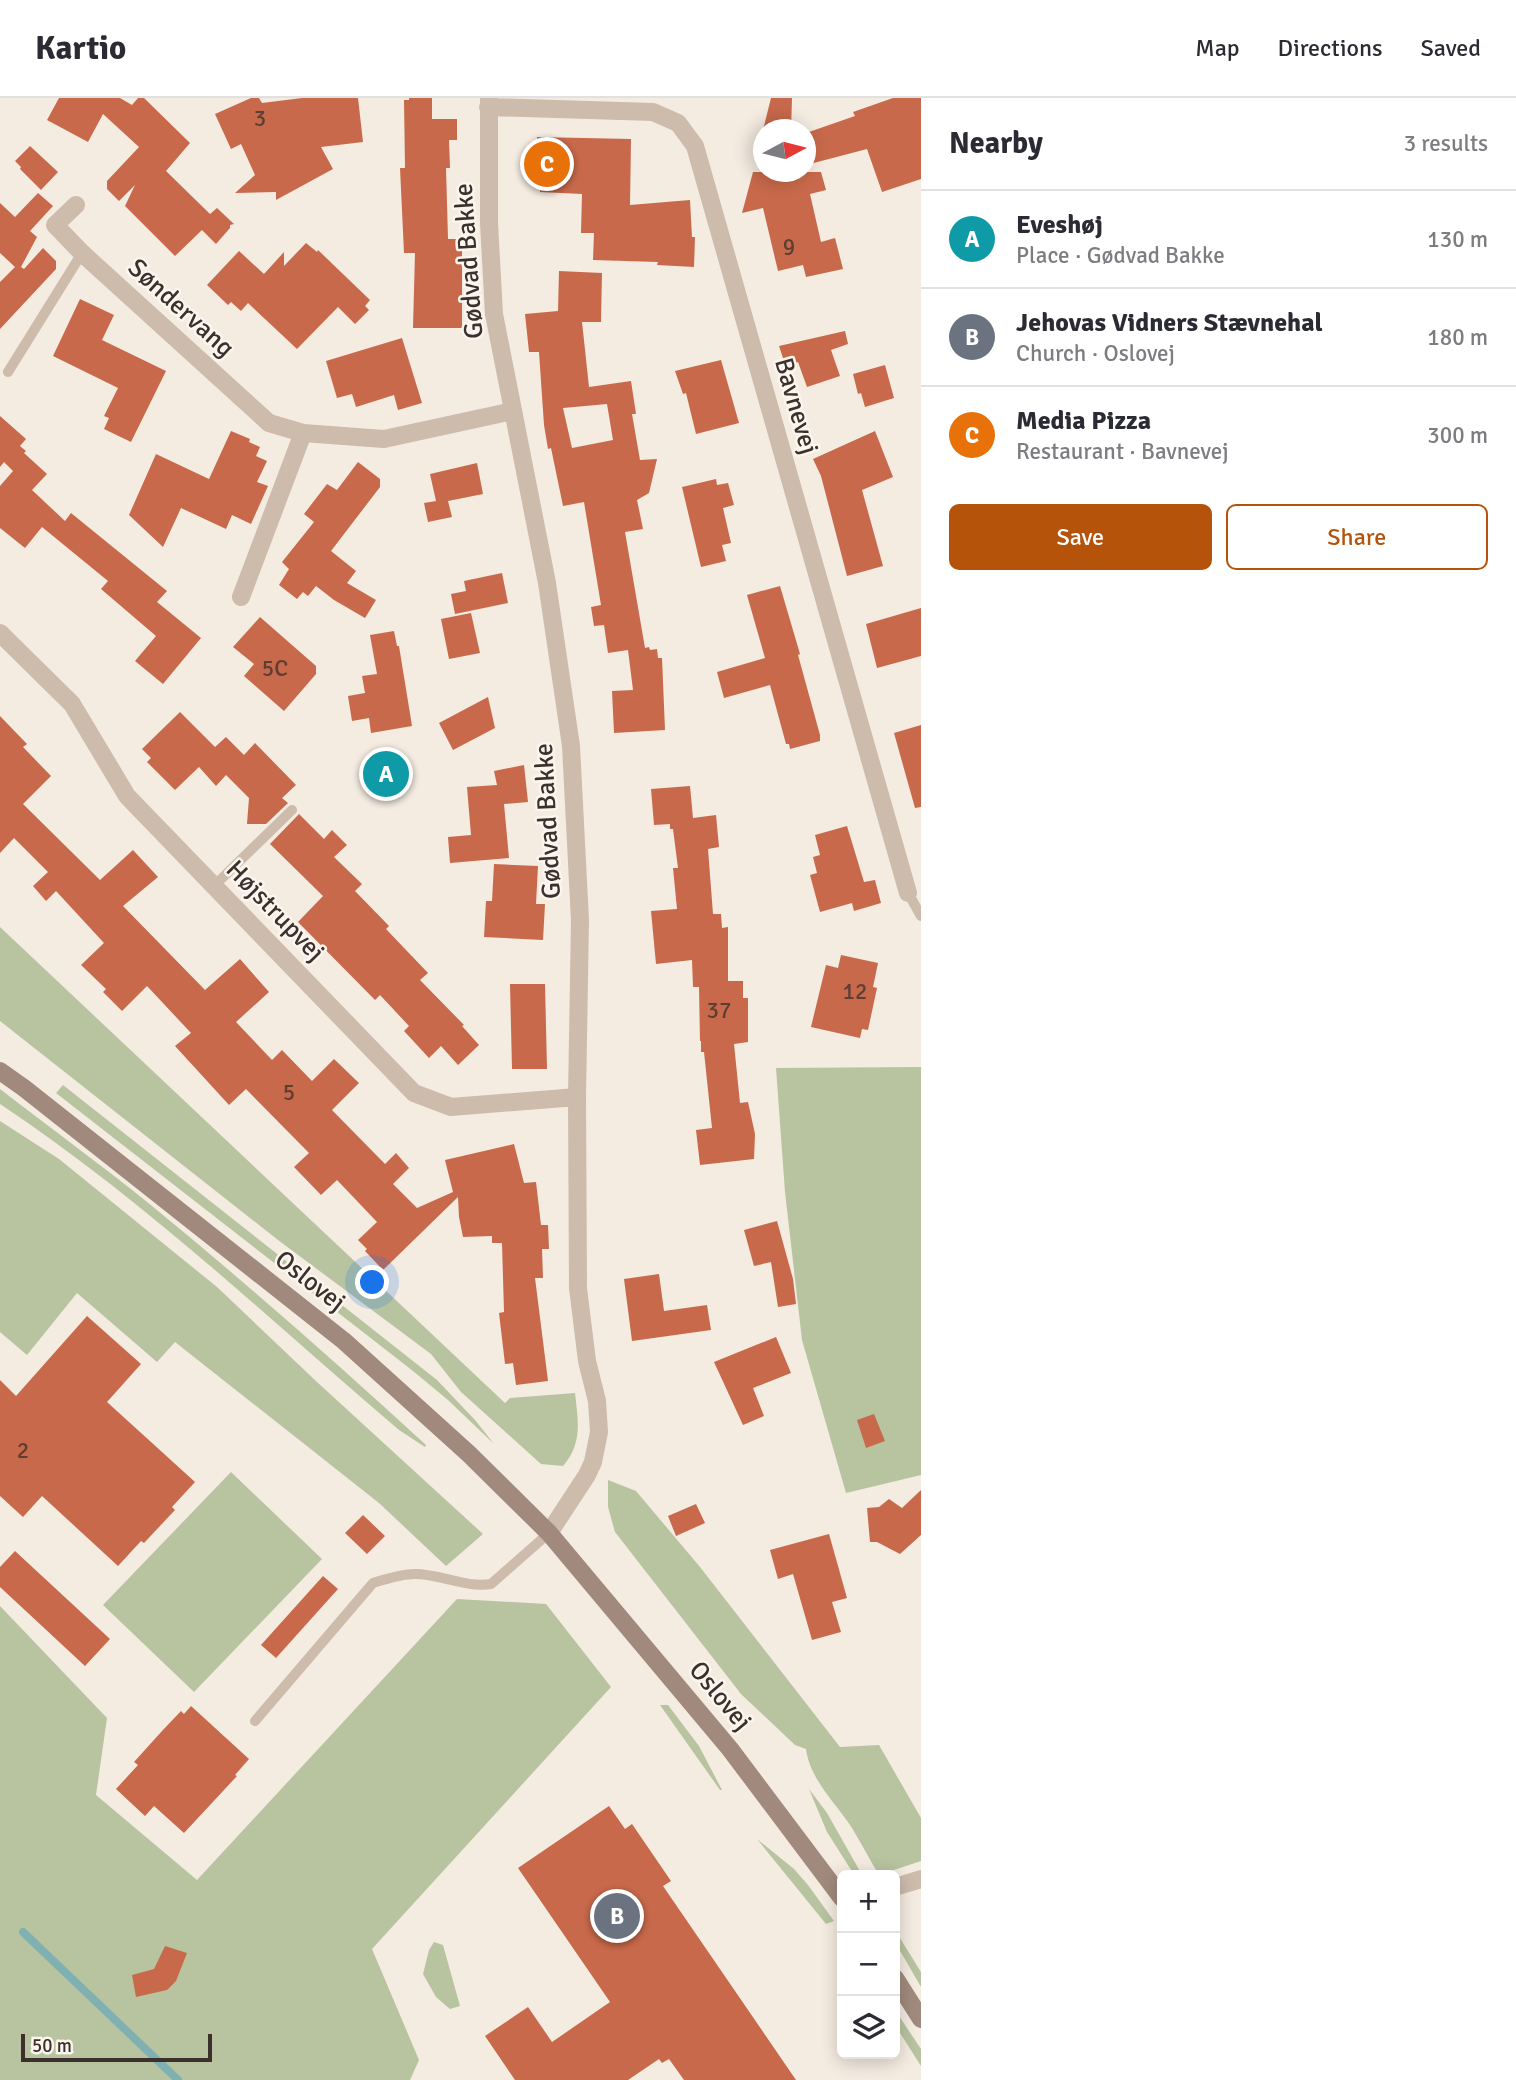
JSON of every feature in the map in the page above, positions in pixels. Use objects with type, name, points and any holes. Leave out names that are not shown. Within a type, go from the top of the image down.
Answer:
[{"type":"street","name":"Gødvad Bakke","points":[[489,102],[489,223],[494,314],[547,583],[571,747],[580,920],[578,1288],[587,1361],[597,1401],[599,1432],[593,1462],[587,1475],[549,1533]]},
{"type":"street","name":"Bavnevej","points":[[489,102],[653,112],[678,123],[695,146],[908,892]]},
{"type":"street","name":"Søndervang","points":[[76,205],[55,225],[82,253],[269,423],[303,433],[384,439],[513,411]]},
{"type":"street","points":[[241,597],[303,433]]},
{"type":"street","name":"Højstrupvej","points":[[0,633],[72,704],[127,796],[414,1093],[451,1107],[577,1097]]},
{"type":"street","name":"Oslovej","points":[[0,1064],[24,1088]]},
{"type":"street","name":"Oslovej","points":[[0,1071],[344,1341],[469,1454],[549,1533],[730,1749],[837,1891]]},
{"type":"street","points":[[900,1885],[921,1879]]},
{"type":"street","points":[[900,1986],[921,2019]]},
{"type":"lane","points":[[8,372],[82,253]]},
{"type":"lane","points":[[214,886],[292,810]]},
{"type":"lane","points":[[908,892],[921,916]]},
{"type":"lane","points":[[255,1721],[373,1583],[417,1574],[479,1586],[491,1584],[549,1533]]},
{"type":"green space","points":[[0,927],[505,1403],[510,1398],[575,1393],[578,1431],[574,1449],[563,1466],[541,1464],[461,1392],[431,1354],[278,1240],[0,1021]]},
{"type":"green space","points":[[921,1067],[921,1475],[846,1493],[802,1340],[785,1192],[776,1068]]},
{"type":"green space","points":[[63,1085],[437,1380],[494,1444],[413,1371],[56,1093]]},
{"type":"green space","points":[[0,1089],[133,1191],[222,1264],[359,1384],[426,1445],[425,1447],[399,1430],[155,1220],[104,1179],[0,1104]]},
{"type":"green space","points":[[0,1121],[59,1159],[217,1287],[483,1534],[446,1566],[379,1503],[175,1342],[157,1362],[77,1293],[27,1355],[0,1332]]},
{"type":"green space","points":[[231,1472],[322,1559],[194,1692],[103,1605]]},
{"type":"green space","points":[[608,1480],[636,1491],[700,1567],[840,1747],[879,1745],[921,1818],[921,1861],[894,1870],[876,1870],[852,1828],[818,1781],[806,1749],[795,1745],[741,1694],[615,1532],[608,1507]]},
{"type":"green space","points":[[457,1599],[546,1604],[611,1687],[372,1949],[419,2060],[410,2080],[0,2080],[0,1606],[107,1718],[96,1795],[197,1880]]},
{"type":"green space","points":[[660,1705],[668,1705],[699,1746],[722,1790],[720,1790]]},
{"type":"green space","points":[[809,1789],[827,1813],[859,1870],[851,1870],[827,1832]]},
{"type":"green space","points":[[757,1839],[794,1869],[834,1921],[826,1924]]},
{"type":"green space","points":[[900,1938],[921,1972],[921,1987],[900,1951]]},
{"type":"green space","points":[[434,1942],[443,1945],[460,2006],[450,2009],[436,1997],[423,1974],[429,1950]]},
{"type":"green space","points":[[900,2018],[921,2049],[921,2066],[900,2033]]},
{"type":"building","points":[[59,98],[120,98],[132,105],[138,98],[144,98],[190,143],[166,171],[210,214],[217,208],[234,224],[230,225],[216,244],[202,230],[175,256],[125,206],[135,185],[119,201],[107,189],[107,181],[139,147],[103,114],[88,142],[47,120]]},
{"type":"building","points":[[251,98],[259,98],[262,103],[302,98],[358,98],[363,142],[321,147],[333,169],[276,200],[276,192],[235,193],[255,175],[241,144],[231,149],[215,114]]},
{"type":"building","points":[[432,98],[432,119],[457,119],[457,140],[449,140],[450,168],[446,168],[448,239],[462,239],[462,328],[413,328],[415,253],[404,253],[400,168],[405,168],[404,100]]},
{"type":"building","points":[[771,98],[792,98],[791,119],[766,119]]},
{"type":"building","points":[[893,98],[921,98],[921,179],[882,192],[867,149],[816,162],[816,130],[855,116],[853,112]]},
{"type":"building","points":[[537,137],[631,139],[630,205],[690,200],[692,237],[695,237],[694,267],[657,265],[658,262],[593,260],[594,233],[581,233],[582,194],[540,192],[540,181],[536,181]]},
{"type":"building","points":[[30,146],[58,172],[41,190],[15,161]]},
{"type":"building","points":[[753,172],[753,182],[816,182],[816,172],[821,172],[826,190],[810,194],[821,242],[835,238],[843,269],[806,277],[803,265],[778,271],[763,208],[742,213]]},
{"type":"building","points":[[38,193],[53,206],[30,231],[37,237],[21,267],[24,269],[43,248],[56,261],[56,269],[0,329],[0,282],[15,267],[0,253],[0,203],[15,217]]},
{"type":"building","points":[[306,243],[317,252],[318,250],[370,300],[365,306],[369,310],[355,324],[338,307],[297,349],[248,303],[241,311],[231,302],[228,305],[207,285],[239,251],[264,274],[284,252],[284,266]]},
{"type":"building","points":[[559,271],[602,273],[601,322],[582,322],[589,387],[631,381],[636,414],[632,414],[640,460],[657,459],[649,493],[637,500],[643,529],[625,532],[645,648],[657,649],[658,658],[662,658],[665,730],[614,733],[612,691],[633,690],[628,650],[608,653],[604,625],[594,626],[591,607],[601,605],[584,502],[563,506],[544,425],[539,352],[529,352],[525,314],[558,311]],"holes":[[[607,404],[613,440],[572,448],[563,408]]]},
{"type":"building","points":[[80,299],[114,315],[102,340],[166,371],[131,442],[104,429],[109,418],[104,416],[118,388],[53,356]]},
{"type":"building","points":[[845,331],[848,344],[831,350],[840,376],[807,387],[798,362],[786,367],[779,346]]},
{"type":"building","points":[[402,338],[422,403],[398,410],[394,395],[356,407],[352,394],[337,398],[326,361]]},
{"type":"building","points":[[721,360],[739,423],[696,434],[686,393],[683,394],[675,371]]},
{"type":"building","points":[[885,365],[894,398],[865,407],[861,393],[858,394],[853,374]]},
{"type":"building","points":[[0,416],[26,439],[20,446],[26,451],[24,453],[47,474],[32,490],[65,521],[71,513],[167,591],[157,602],[201,638],[163,684],[135,661],[156,636],[101,589],[108,581],[42,527],[25,548],[0,528],[0,486],[13,471],[4,462],[0,467]]},
{"type":"building","points":[[231,431],[250,439],[249,442],[260,447],[256,456],[267,461],[257,482],[268,486],[251,524],[232,515],[226,529],[181,508],[163,547],[129,515],[156,454],[209,479]]},
{"type":"building","points":[[875,431],[893,477],[862,490],[883,566],[847,576],[821,476],[813,459]]},
{"type":"building","points":[[358,462],[380,479],[380,487],[331,551],[356,571],[347,583],[376,600],[365,618],[316,586],[308,596],[303,592],[297,599],[279,585],[289,569],[282,562],[314,522],[304,514],[327,484],[337,490]]},
{"type":"building","points":[[477,463],[483,494],[448,501],[452,517],[428,522],[424,503],[436,501],[430,474]]},
{"type":"building","points":[[716,479],[717,485],[728,483],[734,505],[723,508],[731,543],[722,545],[726,561],[701,567],[682,487]]},
{"type":"building","points":[[502,573],[508,603],[455,614],[451,594],[466,591],[464,581]]},
{"type":"building","points":[[780,586],[820,735],[820,741],[790,749],[789,744],[786,744],[770,685],[724,698],[717,672],[765,658],[747,595]]},
{"type":"building","points":[[921,608],[921,656],[877,668],[866,624]]},
{"type":"building","points":[[471,613],[480,653],[449,659],[441,619]]},
{"type":"building","points":[[260,617],[316,666],[316,674],[284,711],[244,676],[254,664],[233,647]]},
{"type":"building","points":[[394,631],[399,646],[412,726],[371,733],[369,718],[352,721],[348,696],[365,693],[362,676],[377,674],[370,635]]},
{"type":"building","points":[[488,697],[495,728],[453,750],[439,723]]},
{"type":"building","points":[[180,712],[215,747],[226,737],[244,755],[255,743],[296,785],[282,798],[288,803],[266,824],[247,824],[249,798],[226,775],[216,786],[199,767],[175,790],[147,762],[151,758],[142,749]]},
{"type":"building","points":[[0,716],[27,744],[23,747],[51,776],[23,804],[100,880],[133,850],[158,877],[123,906],[205,990],[240,959],[269,992],[236,1022],[272,1060],[282,1050],[312,1081],[334,1059],[359,1083],[332,1110],[385,1164],[396,1153],[409,1168],[393,1184],[417,1208],[453,1192],[445,1160],[514,1144],[524,1183],[536,1182],[541,1225],[548,1225],[549,1249],[542,1249],[543,1278],[535,1278],[548,1381],[516,1385],[513,1363],[505,1364],[499,1313],[504,1312],[502,1243],[492,1243],[492,1236],[463,1237],[458,1197],[383,1270],[358,1240],[377,1222],[337,1180],[321,1195],[294,1167],[309,1153],[246,1089],[229,1105],[175,1046],[191,1033],[147,986],[122,1011],[103,992],[106,989],[81,965],[104,943],[56,891],[46,901],[33,886],[48,872],[14,838],[0,853]]},
{"type":"building","points":[[921,725],[921,807],[915,808],[894,733]]},
{"type":"building","points":[[524,765],[528,802],[504,804],[509,858],[450,863],[448,837],[471,835],[467,787],[497,785],[494,771]]},
{"type":"building","points":[[690,786],[693,818],[716,815],[719,847],[708,849],[713,914],[721,914],[722,928],[728,927],[728,981],[743,981],[743,998],[748,998],[748,1042],[734,1044],[740,1103],[748,1102],[755,1134],[754,1159],[700,1165],[696,1130],[712,1128],[704,1052],[701,1052],[699,987],[693,987],[692,960],[656,964],[651,911],[677,909],[673,868],[678,868],[673,829],[670,829],[670,824],[654,825],[651,789]]},
{"type":"building","points":[[299,814],[324,839],[332,830],[347,845],[334,857],[362,884],[355,891],[389,926],[386,929],[428,973],[420,980],[464,1025],[462,1026],[479,1045],[458,1065],[441,1046],[429,1058],[404,1031],[409,1026],[380,995],[375,1000],[298,922],[323,896],[270,844]]},
{"type":"building","points":[[847,826],[864,882],[875,880],[881,903],[854,911],[852,903],[820,912],[810,875],[817,873],[813,857],[820,855],[815,835]]},
{"type":"building","points":[[494,864],[538,866],[536,904],[545,904],[543,940],[484,937],[486,901],[492,901]]},
{"type":"building","points":[[841,955],[878,963],[873,987],[877,988],[868,1030],[862,1029],[860,1038],[811,1027],[826,965],[838,968]]},
{"type":"building","points":[[510,984],[545,984],[547,1069],[512,1069]]},
{"type":"building","points":[[777,1221],[793,1279],[796,1304],[778,1307],[771,1262],[754,1266],[744,1230]]},
{"type":"building","points":[[659,1274],[664,1311],[707,1305],[711,1330],[632,1341],[624,1279]]},
{"type":"building","points":[[87,1316],[141,1364],[107,1402],[195,1482],[172,1507],[175,1510],[118,1566],[42,1496],[23,1517],[0,1496],[0,1380],[16,1396]]},
{"type":"building","points":[[776,1337],[791,1373],[753,1388],[764,1416],[743,1425],[714,1362]]},
{"type":"building","points":[[874,1414],[885,1441],[866,1448],[857,1420]]},
{"type":"building","points":[[921,1490],[921,1535],[900,1554],[877,1542],[870,1542],[867,1508],[879,1507],[889,1499],[902,1508]]},
{"type":"building","points":[[696,1504],[705,1523],[676,1536],[668,1516]]},
{"type":"building","points":[[363,1515],[385,1536],[367,1554],[345,1533]]},
{"type":"building","points":[[829,1534],[847,1598],[832,1602],[841,1632],[812,1640],[793,1574],[778,1579],[770,1550]]},
{"type":"building","points":[[15,1551],[110,1639],[85,1666],[0,1587],[0,1567]]},
{"type":"building","points":[[323,1576],[338,1589],[276,1658],[261,1645]]},
{"type":"building","points":[[191,1706],[249,1759],[235,1775],[237,1776],[184,1833],[154,1806],[145,1816],[116,1789],[138,1765],[134,1762],[162,1731],[181,1711],[184,1714]]},
{"type":"building","points":[[609,1806],[625,1829],[632,1824],[671,1881],[663,1886],[796,2080],[684,2080],[669,2059],[662,2063],[659,2059],[628,2080],[515,2080],[485,2036],[528,2007],[552,2042],[610,2002],[518,1868]]},
{"type":"building","points":[[165,1946],[187,1953],[176,1981],[167,1990],[136,1997],[132,1975],[154,1969]]},
{"type":"waterway","points":[[23,1932],[178,2080]]},
{"type":"place","name":"Media Pizza","points":[[547,164]]},
{"type":"place","name":"Eveshøj","points":[[386,774]]},
{"type":"place","name":"Jehovas Vidners Stævnehal","points":[[617,1916]]}]
